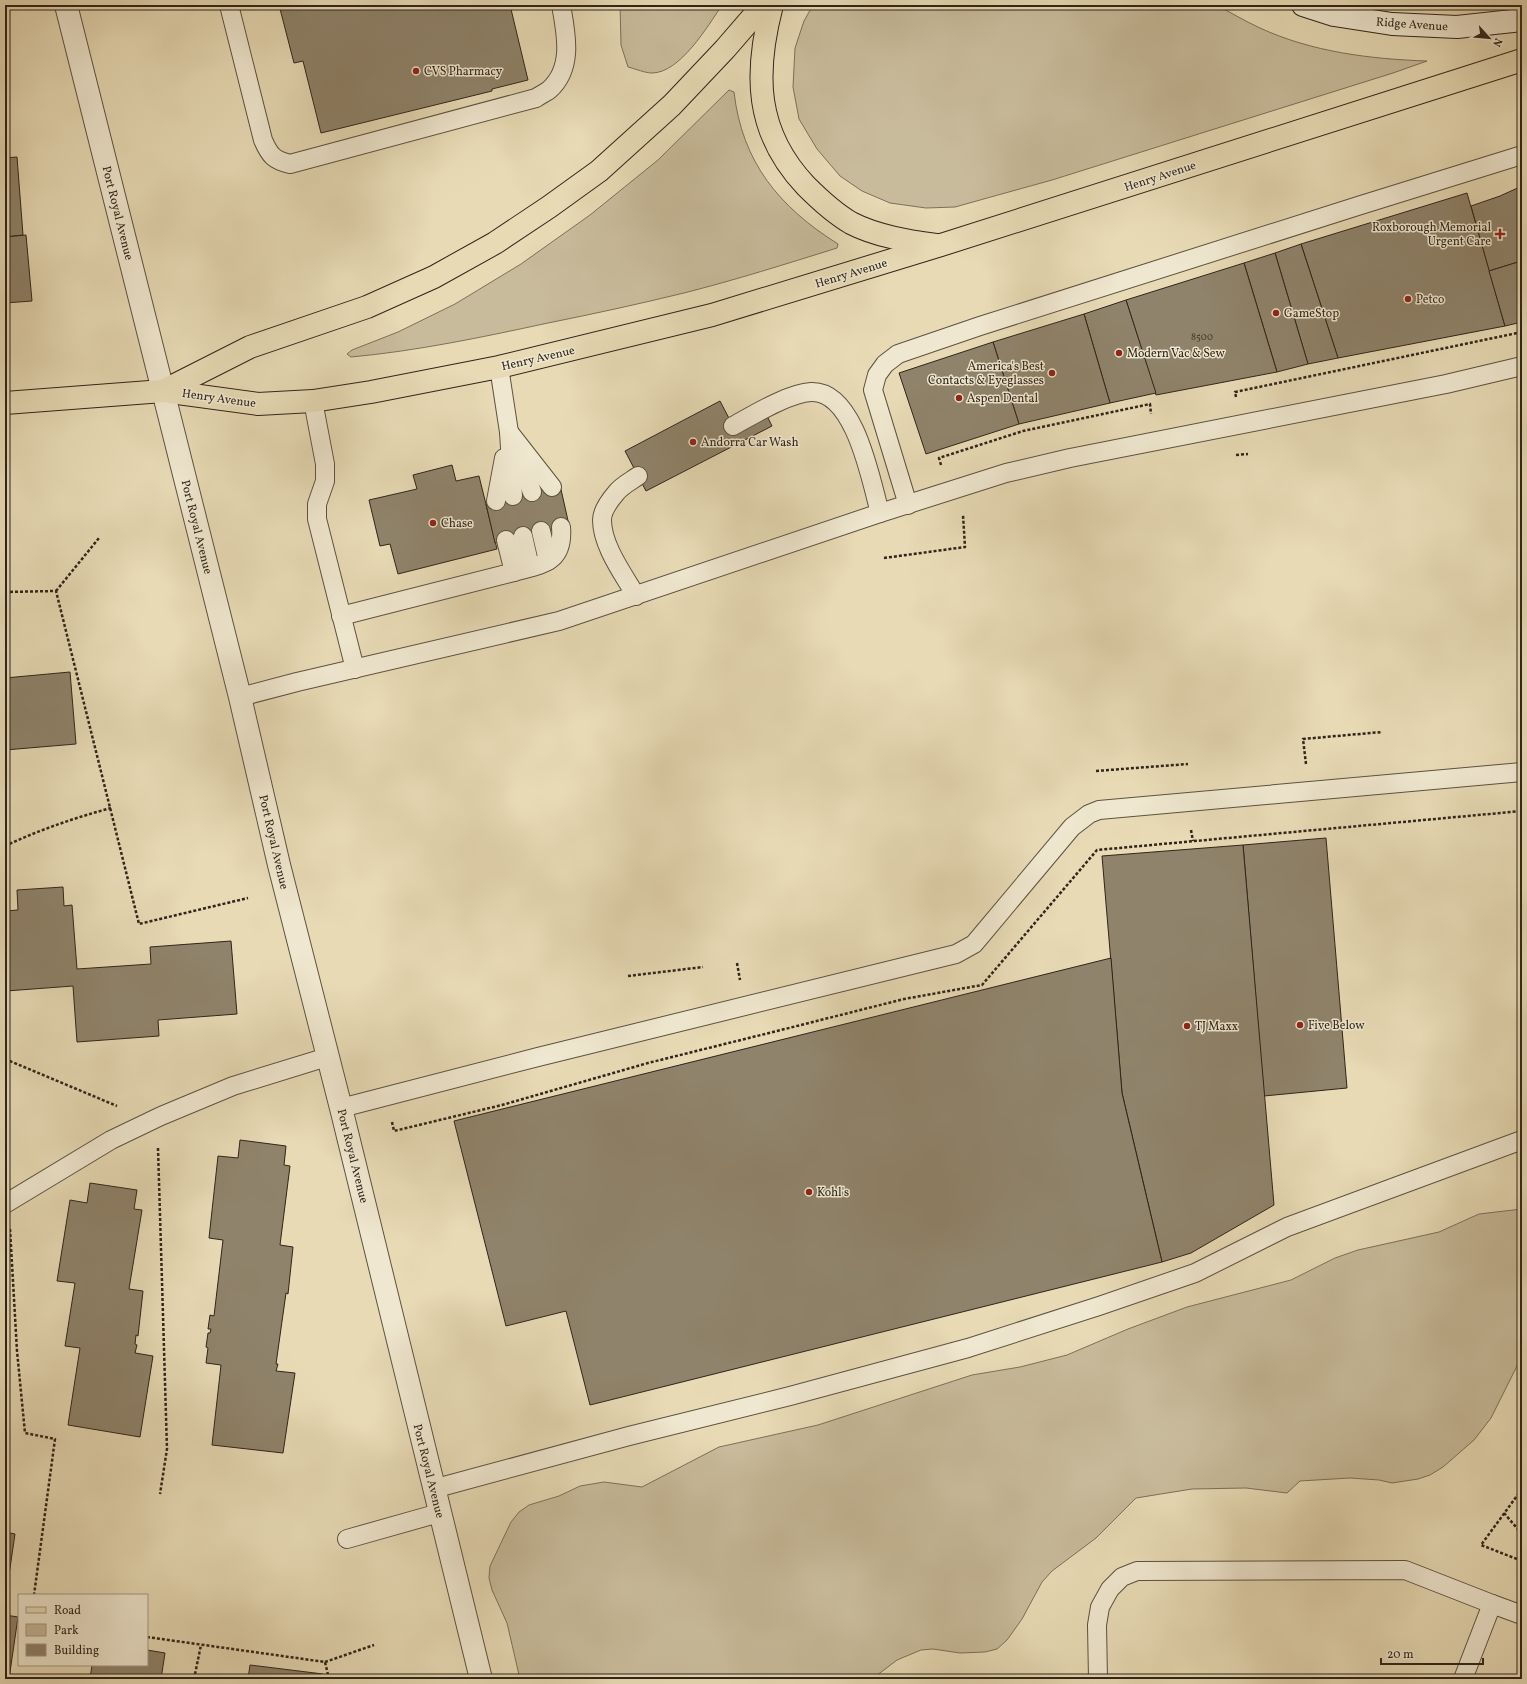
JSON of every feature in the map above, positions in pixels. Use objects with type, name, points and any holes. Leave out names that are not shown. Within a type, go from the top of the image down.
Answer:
[{"type":"main road","name":"Henry Avenue","points":[[163,391],[250,347],[367,307],[434,277],[495,243],[599,171],[672,104],[725,49],[762,5]]},
{"type":"main road","points":[[772,5],[763,47],[760,76],[763,106],[771,133],[781,154],[797,177],[832,211],[852,223],[874,232],[909,241],[941,246]]},
{"type":"main road","name":"Henry Avenue","points":[[5,404],[163,391],[258,404],[313,401],[371,392],[499,367],[712,315],[941,246],[1522,60]]},
{"type":"street","name":"Port Royal Avenue","points":[[66,5],[240,697],[279,865],[341,1108],[439,1513],[481,1679]]},
{"type":"street","name":"Ridge Avenue","points":[[1304,5],[1334,15],[1392,24],[1457,27],[1522,20]]},
{"type":"lane","points":[[229,5],[263,140],[268,152],[278,161],[290,164],[536,98],[549,90],[562,74],[566,56],[567,37],[561,5]]},
{"type":"lane","points":[[908,505],[873,390],[877,375],[885,364],[898,354],[980,326],[1361,205],[1522,156]]},
{"type":"lane","points":[[240,697],[559,621],[880,513],[1006,473],[1070,458],[1446,384],[1522,366]]},
{"type":"lane","points":[[499,367],[509,432],[505,499]]},
{"type":"lane","points":[[733,426],[795,395],[811,392],[823,394],[837,402],[856,433],[880,513]]},
{"type":"lane","points":[[313,401],[325,464],[325,481],[317,504],[317,518],[355,669]]},
{"type":"lane","points":[[509,432],[552,487]]},
{"type":"lane","points":[[509,432],[532,492]]},
{"type":"lane","points":[[636,596],[614,558],[605,536],[602,520],[606,506],[617,492],[638,476]]},
{"type":"lane","points":[[341,616],[522,570],[548,561],[555,556],[560,549],[562,538],[561,527]]},
{"type":"lane","points":[[541,532],[548,561]]},
{"type":"lane","points":[[515,538],[522,570]]},
{"type":"lane","points":[[341,1108],[531,1059],[956,954],[978,940],[1072,826],[1089,814],[1099,810],[1308,790],[1522,772]]},
{"type":"lane","points":[[5,1204],[110,1140],[161,1116],[233,1086],[327,1057]]},
{"type":"lane","points":[[434,1489],[629,1436],[790,1396],[953,1352],[1100,1306],[1195,1273],[1287,1227],[1522,1140]]},
{"type":"lane","points":[[347,1538],[439,1513]]},
{"type":"lane","points":[[1098,1679],[1097,1625],[1100,1607],[1110,1589],[1122,1577],[1137,1571],[1404,1570],[1522,1615]]},
{"type":"lane","points":[[1463,1679],[1492,1604]]},
{"type":"path","points":[[1238,402],[1235,392],[1522,332]]},
{"type":"path","points":[[943,469],[939,458],[1023,431],[1150,404],[1152,418]]},
{"type":"path","points":[[884,558],[965,546],[963,507]]},
{"type":"path","points":[[5,592],[56,590],[99,538]]},
{"type":"path","points":[[56,590],[139,924],[248,898]]},
{"type":"path","points":[[1308,790],[1303,739],[1382,732]]},
{"type":"path","points":[[1096,771],[1188,764]]},
{"type":"path","points":[[5,846],[69,820],[111,808]]},
{"type":"path","points":[[1191,829],[1193,841]]},
{"type":"path","points":[[737,964],[741,983]]},
{"type":"path","points":[[628,976],[703,967]]},
{"type":"path","points":[[5,1060],[118,1107]]},
{"type":"path","points":[[158,1147],[167,1449],[160,1494]]},
{"type":"path","points":[[10,1228],[17,1352],[25,1433],[55,1439],[34,1594]]},
{"type":"path","points":[[1522,1489],[1481,1545],[1522,1561]]},
{"type":"path","points":[[1504,1513],[1522,1534]]},
{"type":"path","points":[[148,1638],[325,1662],[374,1645]]},
{"type":"path","points":[[194,1679],[201,1645]]},
{"type":"path","points":[[325,1662],[329,1679]]},
{"type":"green space","points":[[620,5],[722,5],[701,36],[683,57],[662,71],[652,73],[643,72],[628,67],[621,45]]},
{"type":"green space","points":[[813,5],[1217,5],[1260,28],[1300,43],[1342,53],[1363,56],[1427,61],[1052,180],[955,207],[926,208],[890,203],[862,191],[840,176],[817,149],[799,119],[793,87],[795,48],[804,21]]},
{"type":"green space","points":[[729,90],[734,92],[738,117],[745,140],[755,161],[767,180],[781,198],[798,214],[817,230],[838,244],[837,248],[703,288],[599,312],[425,347],[351,357],[347,354],[352,350],[398,332],[455,304],[521,264],[590,215],[658,160]]},
{"type":"green space","points":[[1522,1209],[1522,1356],[1491,1418],[1474,1440],[1443,1467],[1430,1475],[1418,1479],[1392,1483],[1379,1480],[1350,1478],[1300,1481],[1287,1493],[1246,1488],[1192,1489],[1136,1498],[1096,1538],[1052,1571],[1042,1582],[1022,1619],[1007,1640],[997,1649],[985,1652],[960,1653],[933,1649],[921,1650],[897,1660],[872,1679],[520,1679],[507,1623],[492,1590],[489,1578],[490,1566],[511,1522],[519,1512],[529,1505],[559,1496],[580,1486],[604,1482],[642,1487],[719,1447],[818,1425],[972,1375],[1020,1367],[1067,1355],[1128,1329],[1187,1307],[1291,1280],[1335,1258],[1358,1250],[1439,1232],[1479,1214]]},
{"type":"building","name":"CVS Pharmacy","points":[[279,5],[510,5],[528,80],[492,89],[492,91],[321,133],[303,61],[294,63]]},
{"type":"building","points":[[17,157],[23,235],[5,237],[5,158]]},
{"type":"building","name":"Roxborough Memorial Urgent Care","points":[[1522,186],[1522,276],[1518,262],[1489,271],[1471,206],[1500,196]]},
{"type":"building","name":"Petco","points":[[1467,193],[1505,326],[1338,358],[1301,244]]},
{"type":"building","points":[[26,235],[32,301],[5,303],[5,237]]},
{"type":"building","points":[[1301,244],[1338,358],[1308,364],[1275,253]]},
{"type":"building","name":"GameStop","points":[[1275,253],[1308,364],[1277,372],[1244,263]]},
{"type":"building","points":[[1518,262],[1522,276],[1522,322],[1505,326],[1489,271]]},
{"type":"building","points":[[1244,263],[1277,372],[1156,395],[1126,300]]},
{"type":"building","name":"Modern Vac & Sew","points":[[1126,300],[1156,393],[1110,403],[1084,314]]},
{"type":"building","name":"America's Best Contacts & Eyeglasses","points":[[1084,314],[1110,403],[1019,424],[993,342]]},
{"type":"building","name":"Aspen Dental","points":[[993,342],[1019,424],[926,454],[899,373]]},
{"type":"building","name":"Andorra Car Wash","points":[[720,401],[733,426],[767,416],[772,426],[646,491],[625,451]]},
{"type":"building","name":"Chase","points":[[452,465],[456,481],[479,476],[497,549],[398,574],[390,544],[380,546],[369,500],[417,489],[413,475]]},
{"type":"building","points":[[560,485],[569,525],[495,543],[486,504]]},
{"type":"building","points":[[70,672],[76,744],[5,750],[5,678]]},
{"type":"building","name":"Five Below","points":[[1326,838],[1347,1088],[1264,1096],[1243,845]]},
{"type":"building","name":"TJ Maxx","points":[[1243,845],[1274,1205],[1191,1253],[1162,1262],[1122,1093],[1102,856]]},
{"type":"building","points":[[63,887],[64,906],[72,905],[77,969],[151,964],[150,947],[231,941],[237,1014],[158,1020],[159,1036],[77,1042],[73,986],[6,991],[5,911],[18,910],[17,890]]},
{"type":"building","name":"Kohl's","points":[[1111,958],[1122,1093],[1162,1262],[590,1405],[566,1311],[506,1326],[454,1121]]},
{"type":"building","points":[[240,1140],[286,1146],[284,1165],[290,1166],[280,1245],[293,1247],[288,1294],[286,1293],[276,1371],[295,1373],[283,1453],[212,1445],[221,1365],[206,1363],[208,1348],[206,1347],[208,1333],[210,1333],[211,1329],[208,1329],[210,1315],[214,1316],[223,1240],[209,1238],[218,1156],[238,1158]]},
{"type":"building","points":[[90,1183],[137,1190],[134,1209],[142,1210],[129,1289],[143,1291],[138,1336],[136,1335],[135,1344],[137,1345],[135,1353],[153,1356],[140,1437],[68,1425],[80,1348],[65,1346],[75,1283],[57,1281],[70,1200],[87,1203]]},
{"type":"building","points":[[5,1532],[15,1534],[5,1602]]},
{"type":"building","points":[[5,1615],[18,1617],[9,1679],[5,1679]]},
{"type":"building","points":[[148,1650],[165,1653],[161,1679],[90,1679],[92,1666],[148,1666]]},
{"type":"building","points":[[250,1665],[323,1674],[322,1679],[248,1679]]},
{"type":"place","name":"CVS Pharmacy","points":[[416,71]]},
{"type":"place","name":"Roxborough Memorial Urgent Care","points":[[1500,234]]},
{"type":"place","name":"Petco","points":[[1408,299]]},
{"type":"place","name":"GameStop","points":[[1276,313]]},
{"type":"place","name":"Modern Vac & Sew","points":[[1119,353]]},
{"type":"place","name":"America's Best Contacts & Eyeglasses","points":[[1052,373]]},
{"type":"place","name":"Aspen Dental","points":[[959,398]]},
{"type":"place","name":"Andorra Car Wash","points":[[693,442]]},
{"type":"place","name":"Chase","points":[[433,523]]},
{"type":"place","name":"Five Below","points":[[1300,1025]]},
{"type":"place","name":"TJ Maxx","points":[[1187,1026]]},
{"type":"place","name":"Kohl's","points":[[809,1192]]}]
